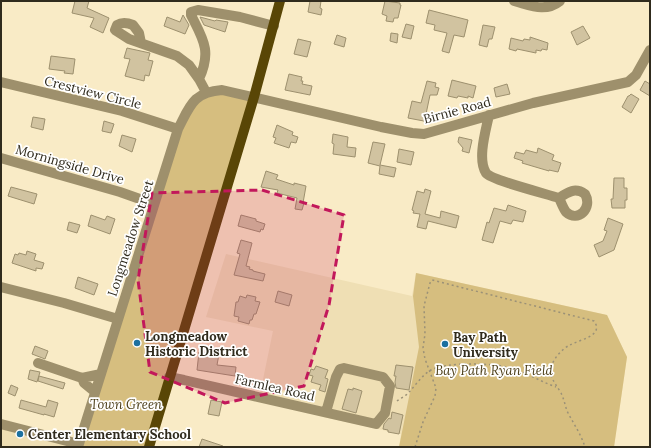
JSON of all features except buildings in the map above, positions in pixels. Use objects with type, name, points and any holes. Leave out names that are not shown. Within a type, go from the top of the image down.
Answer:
[{"type":"main road","points":[[149,447],[254,97],[280,1]]},
{"type":"street","points":[[514,1],[536,8],[543,8],[555,5],[560,1]]},
{"type":"street","points":[[199,79],[203,70],[206,49],[204,40],[191,15],[191,12],[198,10],[240,17],[274,26]]},
{"type":"street","points":[[141,43],[177,56],[189,65],[206,92],[222,90],[254,97]]},
{"type":"street","name":"Birnie Road","points":[[254,97],[381,127],[418,134],[442,130],[533,103],[630,82],[638,72],[650,50]]},
{"type":"street","name":"Crestview Circle","points":[[1,82],[122,111],[178,129]]},
{"type":"street","name":"Longmeadow Street","points":[[78,445],[178,129],[191,104],[206,92]]},
{"type":"street","points":[[489,115],[483,142],[482,157],[486,173],[504,182],[559,198]]},
{"type":"street","name":"Morningside Drive","points":[[1,158],[120,192],[154,204]]},
{"type":"street","points":[[1,287],[118,319]]},
{"type":"street","points":[[38,364],[82,378],[101,374]]},
{"type":"street","points":[[326,412],[336,377],[340,369],[344,368],[383,377],[390,386],[386,409]]},
{"type":"street","name":"Farmlea Road","points":[[169,377],[376,424],[385,413],[386,409]]},
{"type":"street","points":[[82,378],[84,383],[95,392]]},
{"type":"street","points":[[1,424],[78,445]]},
{"type":"path","points":[[415,447],[423,422],[435,396],[436,388],[425,359],[423,348],[425,334],[424,306],[432,280],[594,321],[596,324],[596,329],[589,338],[568,345],[555,360],[552,365],[551,373],[552,380],[561,394],[565,406],[576,425],[585,447]]},
{"type":"path","points":[[386,409],[408,394],[430,370],[444,365],[462,364],[506,367],[526,373],[556,387]]},
{"type":"highlighted area","points":[[262,190],[344,215],[329,305],[304,386],[225,403],[150,372],[138,280],[152,193]]},
{"type":"shaded area","name":"Bay Path University","points":[[226,254],[412,296],[416,273],[607,315],[627,357],[614,447],[399,447],[401,434],[323,417],[260,394],[273,331],[206,317]]},
{"type":"shaded area","name":"Center Elementary School","points":[[1,424],[78,447],[1,447]]},
{"type":"green space","name":"Town Green","points":[[203,93],[254,97],[149,447],[78,447],[178,129]]},
{"type":"green space","name":"Bay Path Ryan Field","points":[[416,273],[607,315],[627,357],[614,447],[399,447],[419,347],[413,296]]},
{"type":"place","name":"Longmeadow Historic District","points":[[137,343]]},
{"type":"place","name":"Bay Path University","points":[[445,344]]},
{"type":"place","name":"Center Elementary School","points":[[20,434]]}]
